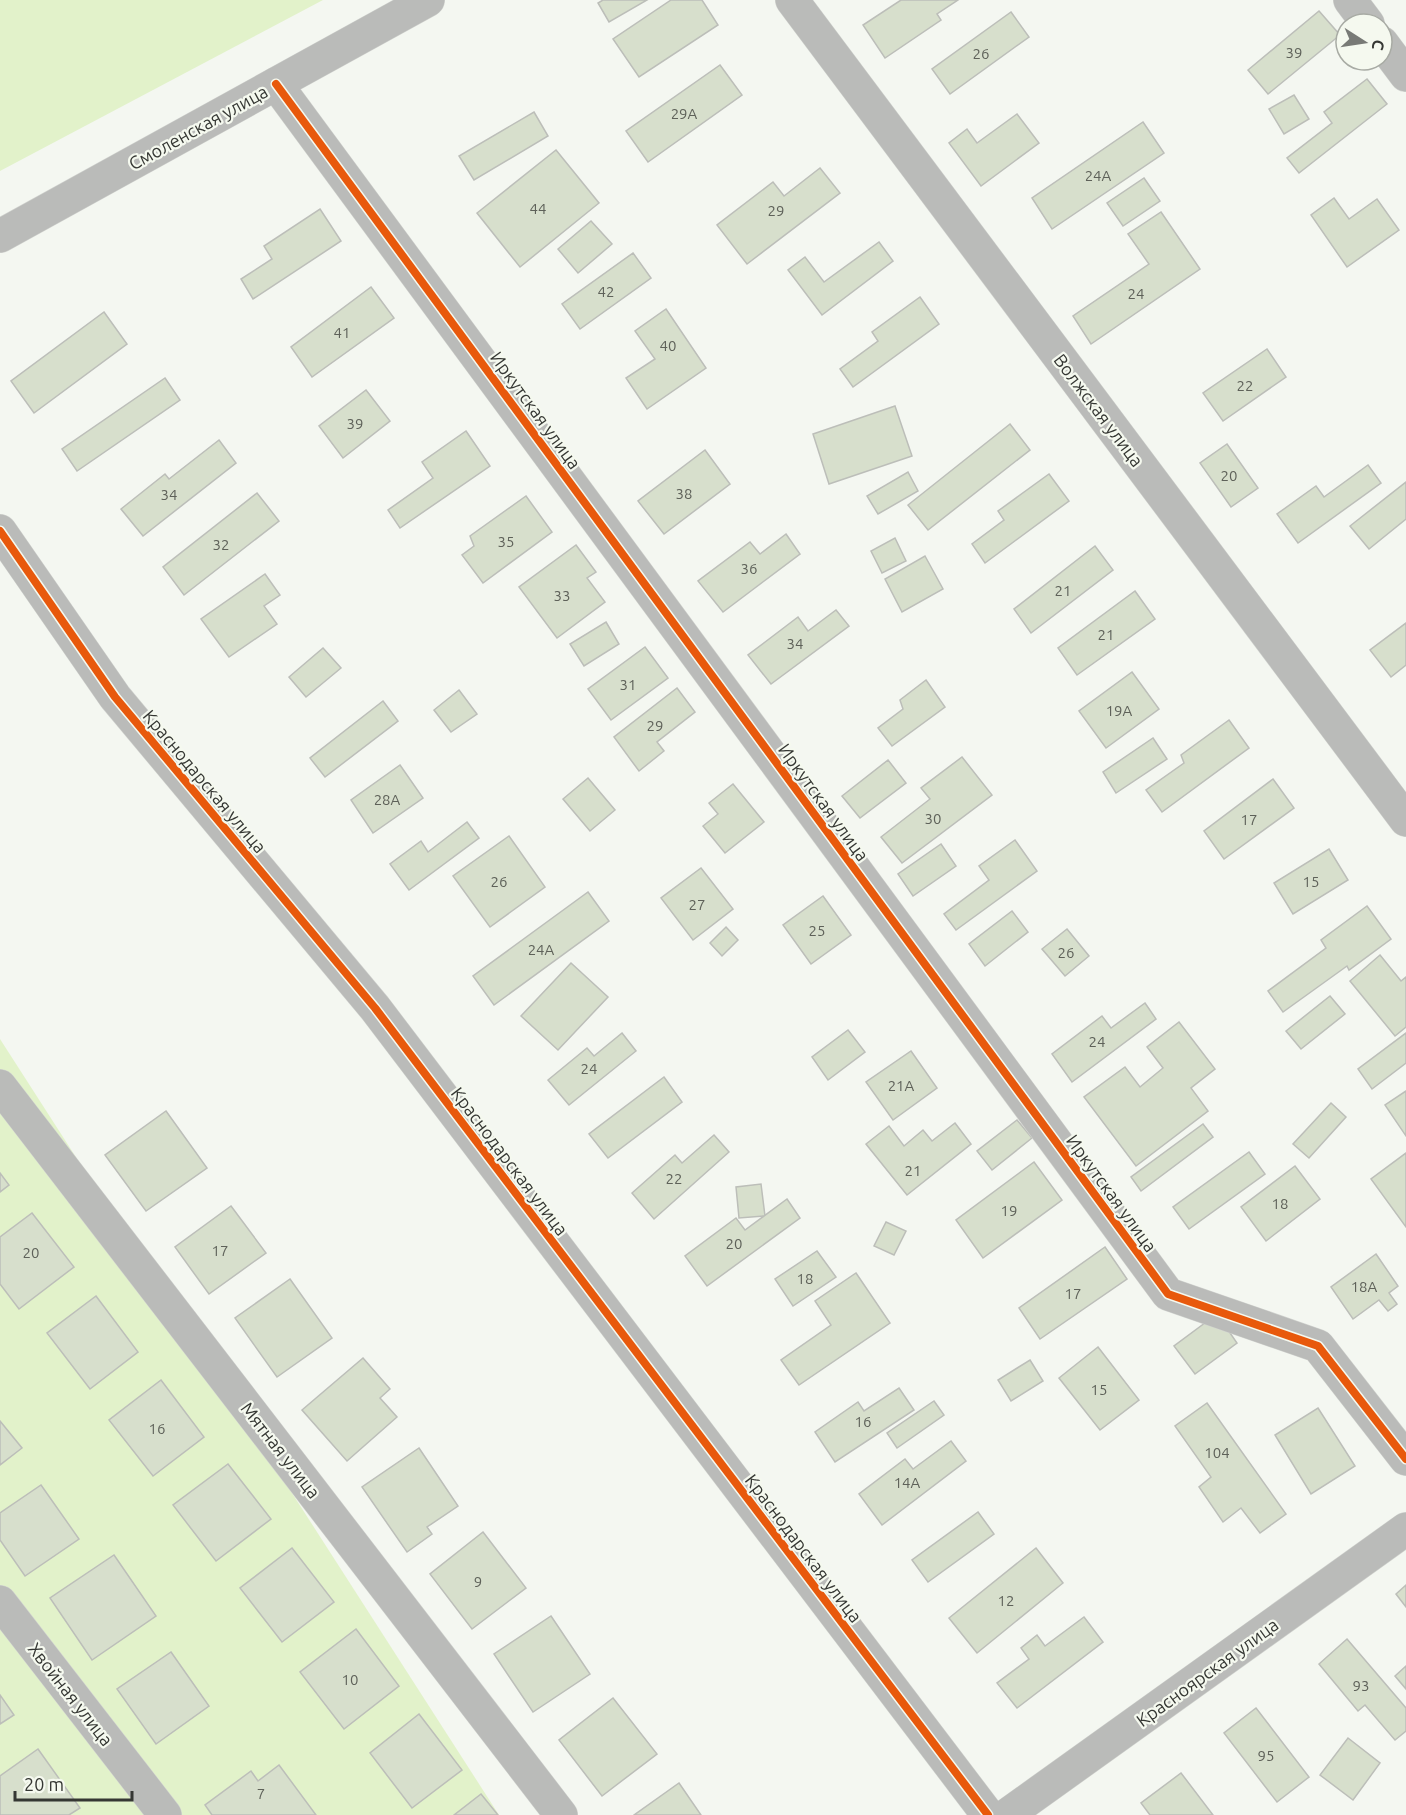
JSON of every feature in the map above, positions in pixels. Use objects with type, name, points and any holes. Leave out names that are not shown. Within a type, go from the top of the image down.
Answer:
[{"type":"street","name":"Смоленская улица","points":[[0,236],[428,0]]},
{"type":"street","name":"Волжская улица","points":[[792,0],[1406,820]]},
{"type":"street","points":[[1394,59],[1406,75]]},
{"type":"street","name":"Иркутская улица","points":[[276,84],[1168,1294],[1318,1346],[1406,1459]]},
{"type":"street","name":"Краснодарская улица","points":[[0,531],[115,697],[375,1008],[988,1815]]},
{"type":"street","name":"Мятная улица","points":[[0,1086],[561,1815]]},
{"type":"street","name":"Красноярская улица","points":[[1007,1815],[1406,1528]]},
{"type":"street","name":"Хвойная улица","points":[[0,1602],[165,1815]]},
{"type":"green space","points":[[0,0],[323,0],[0,171]]},
{"type":"green space","points":[[0,1039],[499,1815],[0,1815]]},
{"type":"building","points":[[603,0],[647,0],[609,22],[598,3]]},
{"type":"building","points":[[671,0],[702,0],[718,25],[639,77],[613,39]]},
{"type":"building","points":[[901,0],[958,0],[937,14],[941,20],[885,58],[863,25]]},
{"type":"building","points":[[1319,11],[1334,28],[1334,40],[1268,94],[1248,70]]},
{"type":"building","points":[[1011,12],[1029,37],[950,94],[932,69]]},
{"type":"building","points":[[720,65],[742,95],[648,162],[626,131]]},
{"type":"building","points":[[1367,79],[1387,104],[1299,173],[1287,158],[1332,123],[1324,112]]},
{"type":"building","points":[[1294,95],[1309,119],[1284,134],[1269,109]]},
{"type":"building","points":[[534,112],[548,136],[474,180],[459,156]]},
{"type":"building","points":[[1017,114],[1039,143],[981,186],[949,143],[967,129],[977,143]]},
{"type":"building","points":[[1143,122],[1164,153],[1052,229],[1032,198]]},
{"type":"building","points":[[556,150],[599,203],[520,267],[477,213]]},
{"type":"building","points":[[820,168],[840,193],[747,264],[717,225],[773,182],[784,196]]},
{"type":"building","points":[[1144,178],[1160,201],[1123,226],[1107,203]]},
{"type":"building","points":[[1334,198],[1349,219],[1377,199],[1399,230],[1347,267],[1311,215]]},
{"type":"building","points":[[320,209],[341,241],[253,299],[241,279],[272,259],[264,246]]},
{"type":"building","points":[[1161,212],[1200,269],[1091,344],[1073,316],[1149,264],[1128,234]]},
{"type":"building","points":[[591,221],[612,244],[578,273],[558,249]]},
{"type":"building","points":[[879,242],[893,261],[822,315],[788,270],[805,257],[824,282]]},
{"type":"building","points":[[633,253],[651,278],[580,329],[562,304]]},
{"type":"building","points":[[371,287],[394,318],[312,377],[291,347]]},
{"type":"building","points":[[920,297],[939,324],[853,387],[840,369],[878,341],[872,332]]},
{"type":"building","points":[[666,309],[706,368],[647,409],[626,378],[655,359],[635,331]]},
{"type":"building","points":[[104,312],[127,344],[34,413],[11,381]]},
{"type":"building","points":[[1267,349],[1286,377],[1223,421],[1203,393]]},
{"type":"building","points":[[165,378],[180,400],[77,471],[62,449]]},
{"type":"building","points":[[366,390],[390,421],[343,458],[319,426]]},
{"type":"building","points":[[895,406],[912,456],[829,484],[813,434]]},
{"type":"building","points":[[1010,424],[1030,450],[928,530],[908,505]]},
{"type":"building","points":[[466,431],[490,466],[400,528],[388,510],[433,478],[422,462]]},
{"type":"building","points":[[219,440],[236,463],[143,536],[121,509],[165,474],[169,479]]},
{"type":"building","points":[[1227,444],[1258,488],[1231,507],[1200,463]]},
{"type":"building","points":[[705,450],[730,484],[664,534],[638,501]]},
{"type":"building","points":[[1368,465],[1381,483],[1298,543],[1277,514],[1316,486],[1324,497]]},
{"type":"building","points":[[908,472],[918,491],[878,514],[867,496]]},
{"type":"building","points":[[1049,474],[1069,501],[985,563],[972,544],[1004,520],[998,511]]},
{"type":"building","points":[[1406,482],[1406,519],[1369,549],[1350,526]]},
{"type":"building","points":[[257,493],[279,521],[184,595],[163,567]]},
{"type":"building","points":[[526,496],[552,532],[483,583],[462,555],[474,546],[470,536]]},
{"type":"building","points":[[786,534],[800,554],[723,612],[698,581],[750,542],[760,554]]},
{"type":"building","points":[[895,538],[906,561],[882,573],[871,551]]},
{"type":"building","points":[[576,545],[596,572],[587,578],[605,602],[557,638],[519,587]]},
{"type":"building","points":[[1095,546],[1113,570],[1031,633],[1014,609]]},
{"type":"building","points":[[925,556],[943,589],[902,612],[885,579]]},
{"type":"building","points":[[265,574],[280,595],[264,606],[277,624],[229,657],[201,619]]},
{"type":"building","points":[[1135,591],[1155,619],[1077,675],[1058,648]]},
{"type":"building","points":[[836,610],[849,626],[771,684],[748,655],[798,617],[808,631]]},
{"type":"building","points":[[606,622],[619,644],[584,666],[570,644]]},
{"type":"building","points":[[1406,623],[1406,665],[1391,677],[1370,650]]},
{"type":"building","points":[[645,647],[668,678],[611,720],[588,689]]},
{"type":"building","points":[[323,648],[341,668],[306,697],[289,677]]},
{"type":"building","points":[[1132,672],[1159,709],[1106,748],[1079,711]]},
{"type":"building","points":[[926,680],[945,707],[892,746],[878,728],[903,709],[900,700]]},
{"type":"building","points":[[677,688],[695,712],[657,742],[664,751],[639,771],[614,737]]},
{"type":"building","points":[[459,690],[477,714],[451,732],[434,710]]},
{"type":"building","points":[[383,701],[398,721],[325,777],[310,758]]},
{"type":"building","points":[[1229,720],[1249,748],[1162,812],[1146,790],[1184,763],[1181,755]]},
{"type":"building","points":[[1153,738],[1167,759],[1116,793],[1103,772]]},
{"type":"building","points":[[962,757],[992,795],[902,863],[881,837],[930,799],[921,788]]},
{"type":"building","points":[[888,760],[906,783],[860,818],[842,796]]},
{"type":"building","points":[[400,765],[423,798],[373,833],[351,800]]},
{"type":"building","points":[[588,778],[615,810],[590,831],[563,799]]},
{"type":"building","points":[[1273,779],[1294,808],[1224,859],[1204,831]]},
{"type":"building","points":[[733,784],[764,822],[725,853],[703,826],[718,814],[709,803]]},
{"type":"building","points":[[467,822],[479,838],[409,890],[390,864],[421,841],[428,852]]},
{"type":"building","points":[[509,836],[545,887],[490,927],[453,876]]},
{"type":"building","points":[[1015,840],[1037,871],[956,930],[944,914],[989,880],[979,866]]},
{"type":"building","points":[[941,844],[956,866],[913,896],[898,874]]},
{"type":"building","points":[[1329,849],[1348,880],[1293,914],[1274,883]]},
{"type":"building","points":[[701,868],[733,909],[693,940],[661,898]]},
{"type":"building","points":[[588,892],[609,921],[494,1005],[473,976]]},
{"type":"building","points":[[823,896],[851,935],[811,964],[783,925]]},
{"type":"building","points":[[1367,906],[1391,939],[1349,970],[1347,966],[1283,1012],[1268,991],[1326,948],[1321,940]]},
{"type":"building","points":[[1012,911],[1028,932],[985,966],[969,944]]},
{"type":"building","points":[[726,927],[738,940],[722,956],[710,943]]},
{"type":"building","points":[[1067,929],[1089,956],[1065,976],[1042,949]]},
{"type":"building","points":[[1380,955],[1401,981],[1406,977],[1406,1027],[1395,1036],[1350,981]]},
{"type":"building","points":[[571,963],[608,997],[558,1050],[521,1016]]},
{"type":"building","points":[[1330,996],[1345,1014],[1301,1049],[1286,1031]]},
{"type":"building","points":[[1145,1003],[1156,1019],[1072,1082],[1052,1054],[1102,1016],[1111,1028]]},
{"type":"building","points":[[1179,1022],[1215,1069],[1191,1088],[1208,1111],[1136,1166],[1084,1097],[1125,1067],[1140,1087],[1163,1068],[1147,1047]]},
{"type":"building","points":[[848,1030],[865,1052],[828,1080],[812,1057]]},
{"type":"building","points":[[622,1033],[636,1051],[569,1105],[548,1080],[587,1048],[594,1056]]},
{"type":"building","points":[[1406,1033],[1406,1063],[1372,1089],[1358,1069]]},
{"type":"building","points":[[911,1051],[937,1088],[893,1120],[866,1082]]},
{"type":"building","points":[[664,1077],[682,1102],[608,1158],[589,1134]]},
{"type":"building","points":[[1406,1091],[1406,1136],[1385,1105]]},
{"type":"building","points":[[1331,1103],[1346,1117],[1309,1158],[1293,1144]]},
{"type":"building","points":[[166,1111],[207,1168],[146,1211],[105,1155]]},
{"type":"building","points":[[1017,1120],[1032,1138],[992,1170],[977,1151]]},
{"type":"building","points":[[955,1123],[971,1144],[907,1195],[866,1144],[889,1126],[904,1146],[923,1130],[932,1141]]},
{"type":"building","points":[[1203,1124],[1213,1137],[1141,1191],[1131,1177]]},
{"type":"building","points":[[714,1135],[729,1152],[654,1219],[632,1193],[675,1155],[682,1163]]},
{"type":"building","points":[[1249,1152],[1265,1174],[1189,1229],[1173,1207]]},
{"type":"building","points":[[1406,1153],[1406,1227],[1371,1179]]},
{"type":"building","points":[[1034,1162],[1062,1200],[983,1258],[956,1220]]},
{"type":"building","points":[[1295,1166],[1320,1199],[1266,1241],[1241,1207]]},
{"type":"building","points":[[0,1173],[9,1185],[0,1192]]},
{"type":"building","points":[[761,1184],[765,1216],[739,1218],[736,1187]]},
{"type":"building","points":[[787,1199],[800,1218],[707,1286],[685,1256],[736,1218],[745,1230]]},
{"type":"building","points":[[231,1206],[266,1253],[209,1294],[175,1247]]},
{"type":"building","points":[[32,1213],[74,1267],[19,1309],[0,1284],[0,1237]]},
{"type":"building","points":[[886,1222],[906,1231],[894,1255],[874,1246]]},
{"type":"building","points":[[1105,1247],[1127,1279],[1040,1339],[1019,1308]]},
{"type":"building","points":[[817,1251],[836,1277],[793,1306],[775,1279]]},
{"type":"building","points":[[1376,1254],[1398,1286],[1389,1293],[1397,1304],[1388,1311],[1379,1300],[1353,1319],[1331,1287]]},
{"type":"building","points":[[856,1273],[890,1323],[799,1385],[781,1360],[831,1325],[815,1301]]},
{"type":"building","points":[[290,1279],[332,1338],[277,1377],[235,1318]]},
{"type":"building","points":[[96,1296],[138,1352],[90,1389],[47,1333]]},
{"type":"building","points":[[1217,1314],[1237,1343],[1195,1374],[1174,1346]]},
{"type":"building","points":[[1098,1347],[1139,1400],[1100,1430],[1059,1378]]},
{"type":"building","points":[[363,1358],[390,1389],[380,1398],[397,1417],[347,1461],[302,1410]]},
{"type":"building","points":[[1030,1360],[1043,1381],[1011,1401],[998,1380]]},
{"type":"building","points":[[161,1380],[204,1437],[153,1476],[109,1420]]},
{"type":"building","points":[[899,1388],[914,1410],[835,1462],[815,1432],[858,1402],[864,1411]]},
{"type":"building","points":[[934,1401],[944,1415],[897,1448],[887,1433]]},
{"type":"building","points":[[1207,1403],[1286,1514],[1260,1533],[1241,1508],[1223,1522],[1199,1487],[1211,1477],[1175,1426]]},
{"type":"building","points":[[1318,1408],[1355,1466],[1311,1494],[1275,1435]]},
{"type":"building","points":[[0,1421],[22,1448],[0,1465]]},
{"type":"building","points":[[951,1441],[966,1461],[882,1525],[859,1494],[905,1459],[913,1469]]},
{"type":"building","points":[[419,1448],[458,1506],[427,1527],[432,1534],[407,1552],[362,1487]]},
{"type":"building","points":[[228,1464],[271,1519],[216,1561],[173,1505]]},
{"type":"building","points":[[41,1485],[79,1539],[25,1576],[0,1540],[0,1513]]},
{"type":"building","points":[[978,1512],[994,1534],[928,1582],[912,1560]]},
{"type":"building","points":[[483,1532],[526,1588],[472,1629],[430,1574]]},
{"type":"building","points":[[292,1548],[334,1602],[282,1642],[240,1588]]},
{"type":"building","points":[[1036,1548],[1063,1583],[977,1653],[949,1618]]},
{"type":"building","points":[[114,1555],[156,1616],[92,1660],[50,1598]]},
{"type":"building","points":[[1406,1585],[1406,1607],[1396,1594]]},
{"type":"building","points":[[551,1616],[590,1674],[533,1712],[494,1654]]},
{"type":"building","points":[[1084,1617],[1103,1642],[1017,1708],[997,1683],[1029,1659],[1021,1648],[1037,1635],[1045,1646]]},
{"type":"building","points":[[356,1629],[399,1686],[344,1729],[300,1672]]},
{"type":"building","points":[[1347,1639],[1406,1708],[1406,1731],[1395,1740],[1365,1705],[1358,1711],[1319,1664]]},
{"type":"building","points":[[171,1652],[209,1706],[156,1744],[117,1689]]},
{"type":"building","points":[[1406,1666],[1406,1689],[1395,1676]]},
{"type":"building","points":[[0,1695],[14,1715],[0,1724]]},
{"type":"building","points":[[613,1698],[657,1754],[602,1796],[559,1740]]},
{"type":"building","points":[[1256,1708],[1309,1777],[1277,1802],[1224,1733]]},
{"type":"building","points":[[419,1714],[462,1770],[412,1808],[370,1753]]},
{"type":"building","points":[[1348,1738],[1380,1763],[1353,1800],[1320,1775]]},
{"type":"building","points":[[38,1749],[80,1808],[69,1815],[0,1815],[0,1776]]},
{"type":"building","points":[[279,1765],[316,1815],[212,1815],[205,1805],[251,1771],[258,1781]]},
{"type":"building","points":[[1181,1773],[1213,1815],[1150,1815],[1141,1803]]},
{"type":"building","points":[[679,1783],[701,1815],[634,1815]]},
{"type":"building","points":[[481,1794],[498,1815],[454,1815]]},
{"type":"cycle path","points":[[276,84],[1168,1294],[1318,1346],[1406,1459]]},
{"type":"cycle path","points":[[0,531],[115,697],[375,1008],[988,1815]]}]
